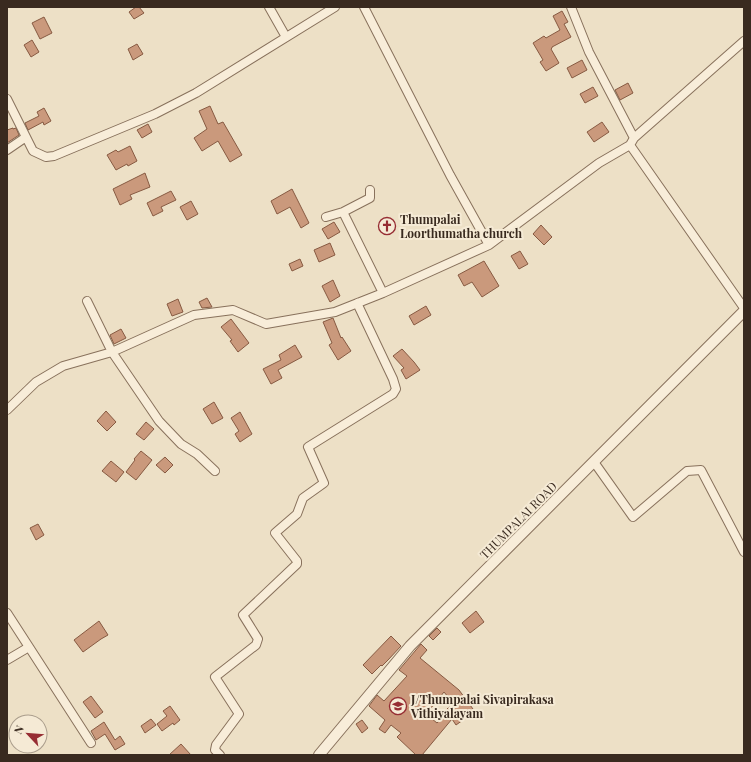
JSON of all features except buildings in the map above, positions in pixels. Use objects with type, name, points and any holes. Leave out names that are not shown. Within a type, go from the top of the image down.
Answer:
[{"type":"street","points":[[269,7],[286,37]]},
{"type":"street","points":[[7,99],[33,151],[46,157],[54,156],[155,114],[196,93],[336,7]]},
{"type":"street","points":[[364,7],[450,175],[489,245]]},
{"type":"street","points":[[571,7],[589,52],[632,141],[744,308]]},
{"type":"street","points":[[7,410],[36,382],[63,366],[112,352],[194,315],[233,310],[266,324],[335,312],[383,293],[489,245],[599,163],[632,141],[744,41]]},
{"type":"street","points":[[7,150],[26,137]]},
{"type":"street","points":[[326,217],[343,212],[370,198],[370,190]]},
{"type":"street","points":[[343,212],[383,293]]},
{"type":"street","points":[[87,301],[112,352],[159,421],[181,444],[197,454],[215,471]]},
{"type":"street","points":[[220,755],[215,750],[216,745],[238,714],[215,677],[256,645],[258,639],[243,615],[297,564],[297,561],[276,533],[296,514],[303,498],[324,483],[308,447],[393,394],[396,389],[393,378],[358,303]]},
{"type":"street","name":"THUMPALAI ROAD","points":[[319,755],[410,646],[744,311]]},
{"type":"street","points":[[594,462],[633,517],[687,471],[701,470],[744,552]]},
{"type":"street","points":[[7,613],[90,743]]},
{"type":"street","points":[[7,660],[29,647]]},
{"type":"place","name":"Thumpalai Loorthumatha church","points":[[387,226]]},
{"type":"place","name":"J/Thumpalai Sivapirakasa Vithiyalayam","points":[[398,706]]}]
